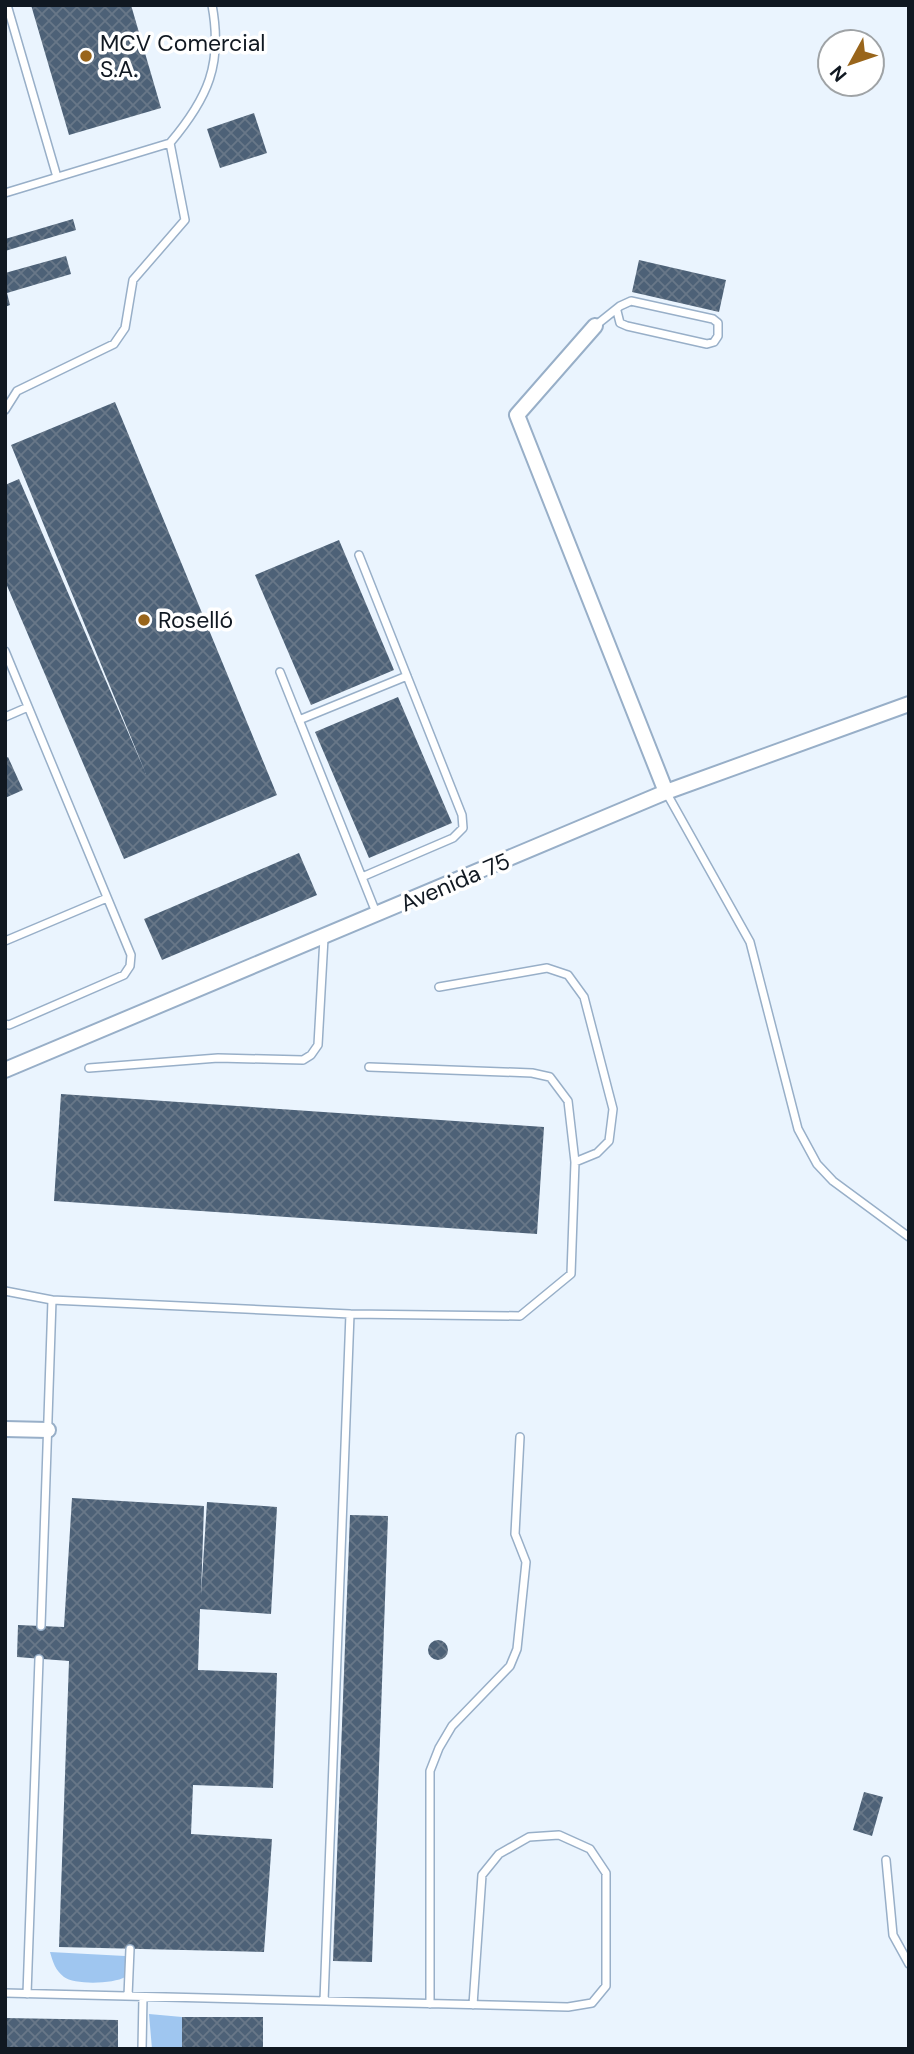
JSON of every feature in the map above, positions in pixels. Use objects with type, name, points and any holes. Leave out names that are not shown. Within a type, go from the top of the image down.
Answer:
[{"type":"street","points":[[595,326],[517,415],[666,792]]},
{"type":"street","name":"Avenida 75","points":[[5,1070],[666,792],[909,704]]},
{"type":"street","points":[[5,1429],[48,1430]]},
{"type":"lane","points":[[7,5],[57,177]]},
{"type":"lane","points":[[5,192],[170,143],[205,94],[217,54],[212,5]]},
{"type":"lane","points":[[5,410],[17,391],[114,344],[125,328],[133,280],[185,220],[170,143]]},
{"type":"lane","points":[[595,326],[620,306],[631,301],[713,319],[720,330],[714,342],[707,344],[627,326],[620,323],[617,311]]},
{"type":"lane","points":[[359,555],[462,815],[463,828],[453,838],[362,877]]},
{"type":"lane","points":[[5,651],[131,954],[130,966],[124,975],[9,1025],[5,1024]]},
{"type":"lane","points":[[280,672],[377,915]]},
{"type":"lane","points":[[299,720],[407,676]]},
{"type":"lane","points":[[5,717],[29,707]]},
{"type":"lane","points":[[666,792],[750,942],[798,1129],[817,1164],[833,1181],[909,1237]]},
{"type":"lane","points":[[5,941],[107,898]]},
{"type":"lane","points":[[89,1068],[218,1058],[303,1060],[311,1055],[318,1045],[324,938]]},
{"type":"lane","points":[[439,987],[547,968],[568,975],[584,997],[613,1109],[609,1141],[597,1153],[575,1162]]},
{"type":"lane","points":[[5,1291],[52,1300],[350,1314],[520,1317],[571,1275],[575,1162],[568,1101],[550,1077],[532,1073],[369,1067]]},
{"type":"lane","points":[[41,1626],[52,1300]]},
{"type":"lane","points":[[324,2001],[350,1314]]},
{"type":"lane","points":[[430,2004],[430,1771],[452,1726],[510,1666],[517,1649],[526,1562],[515,1534],[520,1437]]},
{"type":"lane","points":[[27,1994],[39,1658]]},
{"type":"lane","points":[[5,1993],[143,1997],[324,2001],[430,2004],[473,2005],[568,2007],[592,2003],[606,1986],[606,1873],[590,1849],[559,1835],[529,1838],[499,1854],[482,1875],[473,2005]]},
{"type":"lane","points":[[886,1860],[893,1935],[909,1964]]},
{"type":"lane","points":[[128,1996],[130,1949]]},
{"type":"lane","points":[[142,2049],[143,1997]]},
{"type":"shaded area","points":[[50,1952],[125,1956],[125,1977],[94,1983],[69,1980],[56,1969]]},
{"type":"shaded area","points":[[149,2014],[182,2017],[182,2049],[152,2049]]},
{"type":"building","points":[[31,5],[131,5],[161,108],[69,135]]},
{"type":"building","points":[[254,113],[267,153],[220,168],[207,129]]},
{"type":"building","points":[[73,219],[76,230],[5,251],[5,239]]},
{"type":"building","points":[[66,256],[71,274],[7,293],[10,305],[5,307],[5,273]]},
{"type":"building","points":[[639,260],[726,280],[719,312],[632,292]]},
{"type":"building","name":"Roselló","points":[[115,402],[277,795],[124,859],[5,581],[5,485],[19,479],[146,774],[11,445]]},
{"type":"building","points":[[339,540],[394,670],[311,705],[255,575]]},
{"type":"building","points":[[398,697],[452,823],[369,858],[315,732]]},
{"type":"building","points":[[8,757],[23,790],[5,798],[5,759]]},
{"type":"building","points":[[299,853],[317,895],[162,960],[144,919]]},
{"type":"building","points":[[61,1094],[544,1127],[537,1234],[54,1201]]},
{"type":"building","points":[[72,1498],[204,1506],[201,1595],[207,1502],[277,1507],[271,1614],[200,1609],[198,1670],[277,1673],[273,1788],[193,1785],[191,1834],[272,1839],[264,1952],[59,1947],[69,1661],[17,1657],[18,1625],[64,1627]]},
{"type":"building","points":[[350,1515],[388,1516],[372,1962],[333,1961]]},
{"type":"building","points":[[434,1640],[442,1640],[448,1650],[442,1660],[434,1660],[428,1654],[428,1646]]},
{"type":"building","points":[[864,1792],[883,1797],[872,1836],[853,1830]]},
{"type":"building","points":[[182,2017],[263,2017],[263,2049],[182,2049]]},
{"type":"building","points":[[5,2018],[118,2020],[118,2049],[5,2049]]},
{"type":"place","name":"MCV Comercial S.A.","points":[[86,56]]},
{"type":"place","name":"Roselló","points":[[144,620]]}]
